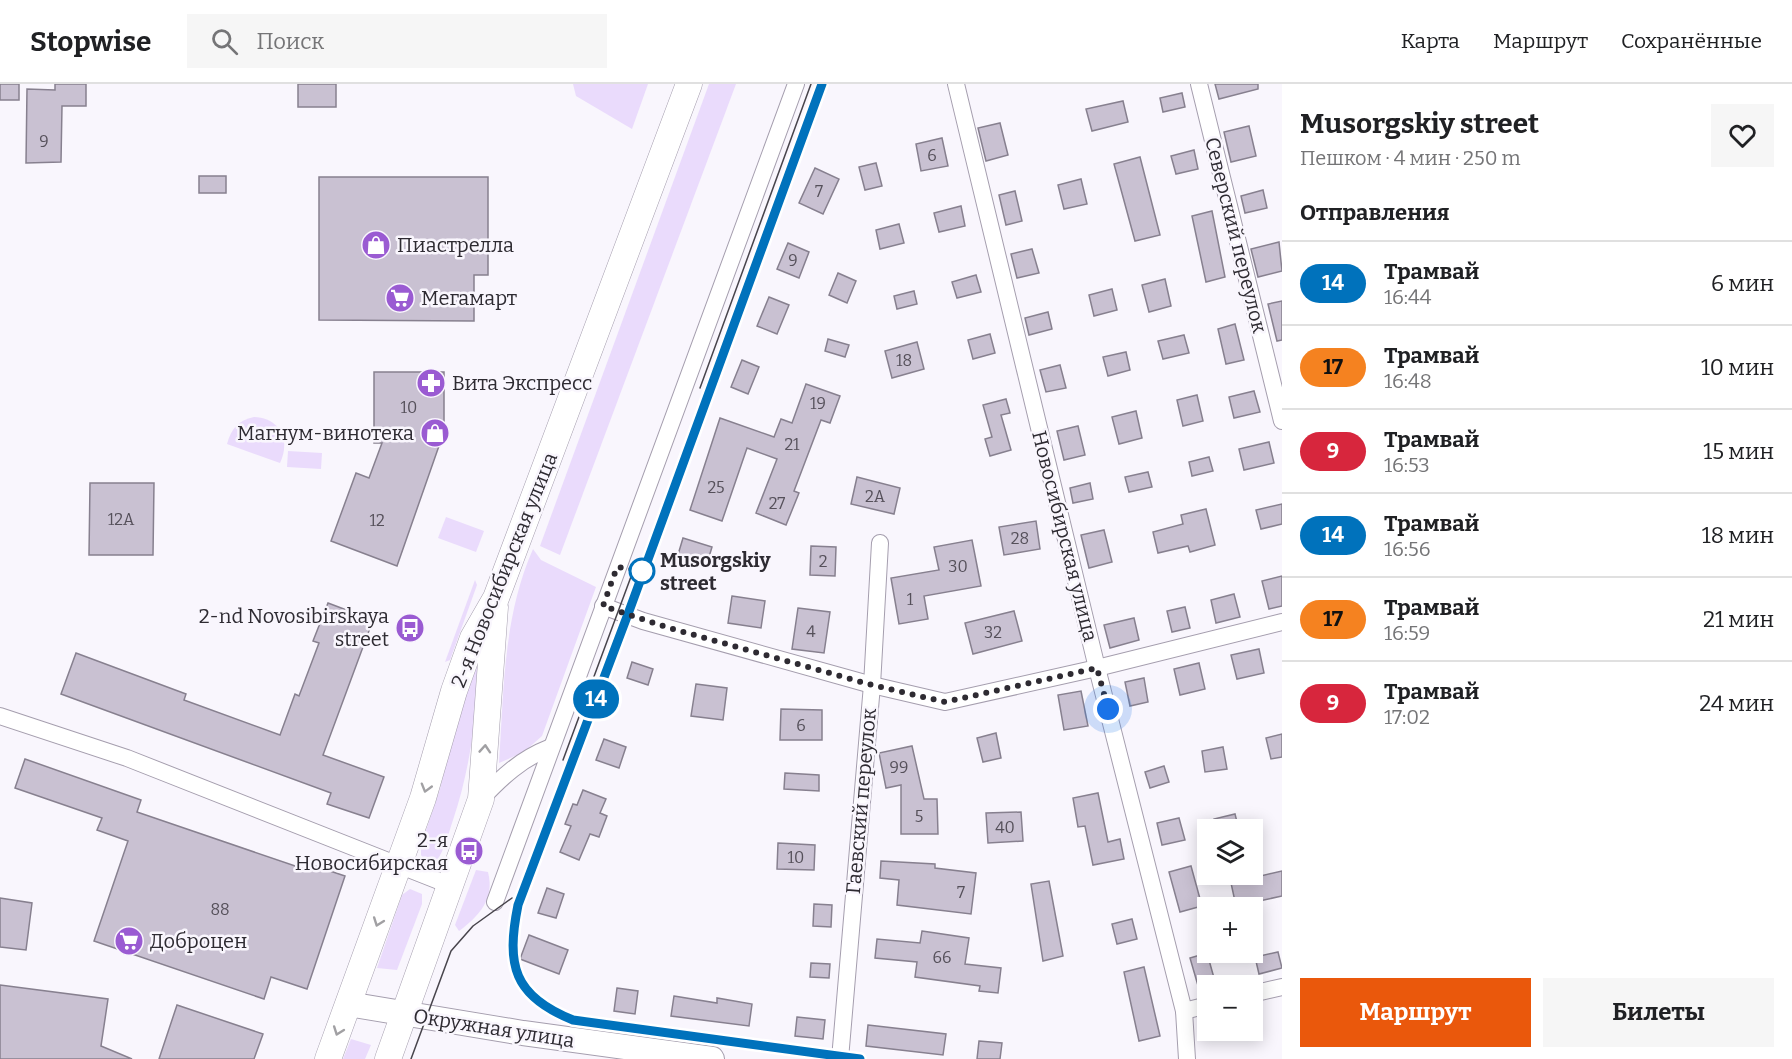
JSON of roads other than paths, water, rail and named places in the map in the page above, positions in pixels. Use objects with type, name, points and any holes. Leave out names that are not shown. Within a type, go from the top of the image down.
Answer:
[{"type":"main road","name":"2-я Новосибирская улица","points":[[328,1059],[423,798],[454,691],[473,638],[496,598],[689,84]]},
{"type":"main road","points":[[388,1059],[481,799],[496,598]]},
{"type":"main road","name":"Окружная улица","points":[[348,1004],[539,1036],[712,1059]]},
{"type":"street","points":[[495,902],[549,748],[796,84]]},
{"type":"street","name":"Новосибирская улица","points":[[956,84],[1097,668],[1185,1011],[1187,1059]]},
{"type":"street","name":"Северский переулок","points":[[1199,84],[1282,421]]},
{"type":"street","name":"Гаевский переулок","points":[[840,1059],[872,685],[880,543]]},
{"type":"street","points":[[603,606],[643,621],[872,685],[945,702],[1097,668],[1282,622]]},
{"type":"street","points":[[0,716],[127,758],[386,859],[398,867],[449,885]]},
{"type":"street","points":[[481,799],[507,772],[529,756],[549,748]]},
{"type":"street","points":[[1263,991],[1282,987]]},
{"type":"street","points":[[1185,1011],[1197,1008]]},
{"type":"tram line","points":[[700,388],[811,84]]},
{"type":"tram line","points":[[822,84],[628,614],[518,905],[513,944],[518,976],[526,989],[554,1011],[574,1020],[860,1059]]},
{"type":"tram line","name":"14","points":[[822,84],[628,614],[518,905],[511,938],[511,951],[516,972],[524,985],[541,1003],[555,1013],[573,1020],[860,1059]]},
{"type":"tram line","points":[[563,760],[632,574]]},
{"type":"tram line","points":[[411,1059],[451,951],[473,926],[512,898]]},
{"type":"place","name":"Пиастрелла","points":[[376,245]]},
{"type":"place","name":"Мегамарт","points":[[400,298]]},
{"type":"place","name":"Вита Экспресс","points":[[431,383]]},
{"type":"place","name":"Магнум-винотека","points":[[435,433]]},
{"type":"place","name":"Musorgskiy street","points":[[642,571]]},
{"type":"place","name":"2-nd Novosibirskaya street","points":[[410,628]]},
{"type":"place","name":"2-я Новосибирская","points":[[469,851]]},
{"type":"place","name":"Доброцен","points":[[129,941]]}]
